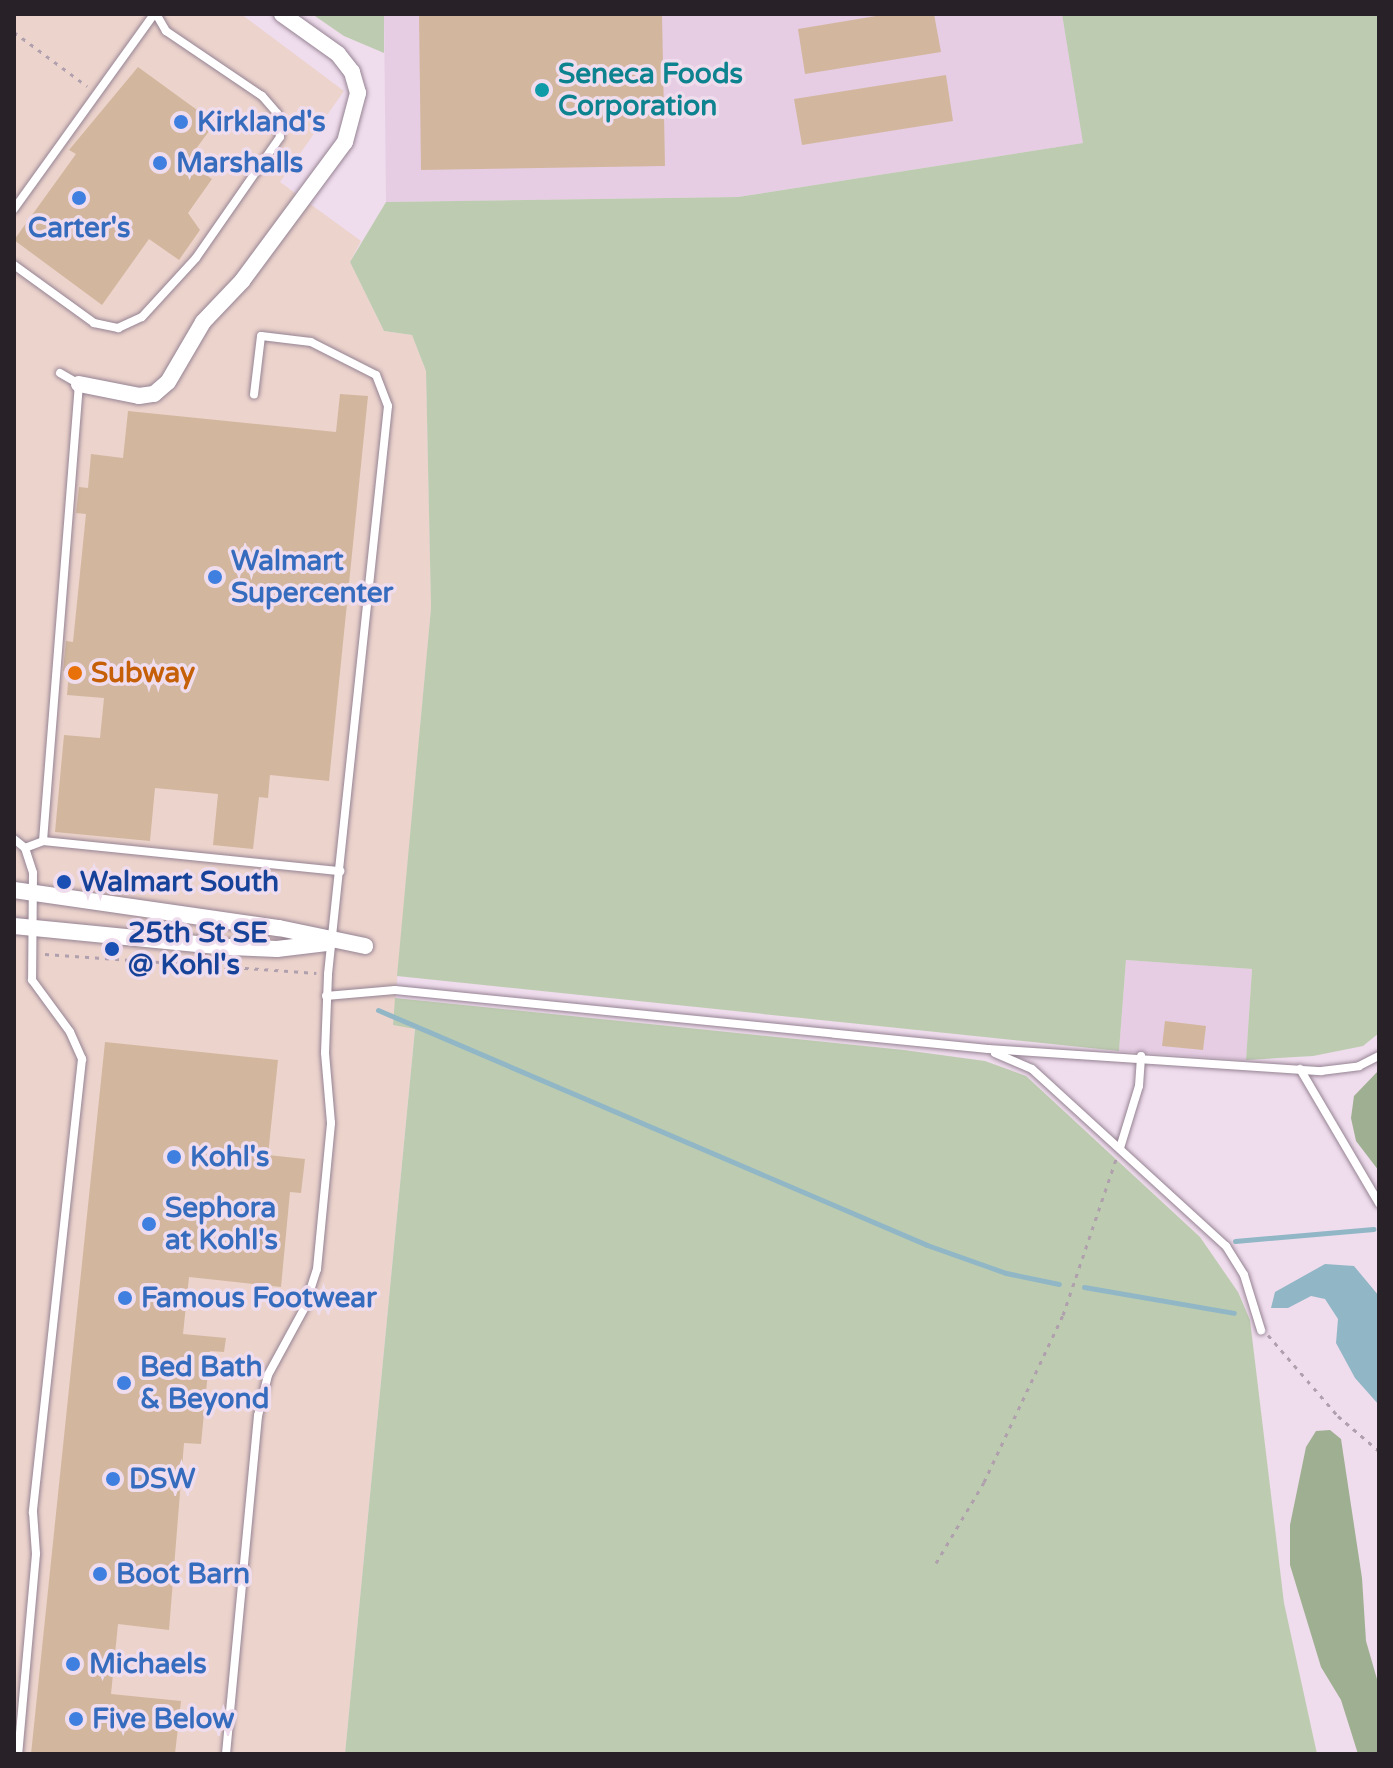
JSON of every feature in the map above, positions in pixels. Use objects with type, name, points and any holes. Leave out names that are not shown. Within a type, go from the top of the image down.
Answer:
[{"type":"street","points":[[79,384],[139,396],[154,394],[168,382],[203,322],[242,281],[345,142],[358,93],[352,72],[338,54],[282,14]]},
{"type":"street","points":[[14,890],[279,928],[332,942],[365,946]]},
{"type":"street","points":[[14,926],[277,949],[332,942]]},
{"type":"lane","points":[[14,209],[155,14],[166,31],[262,96],[277,113],[280,137],[196,258],[142,317],[118,328],[94,323],[14,265]]},
{"type":"lane","points":[[226,1754],[258,1416],[268,1375],[304,1309],[317,1269],[331,1123],[326,996],[388,406],[376,375],[311,342],[261,336],[254,395]]},
{"type":"lane","points":[[43,841],[79,384],[60,373]]},
{"type":"lane","points":[[14,839],[25,848],[33,892],[32,980],[70,1032],[82,1059],[33,1512],[36,1554],[18,1754]]},
{"type":"lane","points":[[25,848],[43,841],[340,871]]},
{"type":"lane","points":[[326,996],[395,990],[988,1049],[1141,1056],[1300,1069],[1359,1066],[1379,1056]]},
{"type":"lane","points":[[988,1049],[1032,1069],[1226,1246],[1244,1275],[1261,1330]]},
{"type":"lane","points":[[1120,1148],[1139,1086],[1141,1056]]},
{"type":"lane","points":[[1300,1069],[1379,1203]]},
{"type":"path","points":[[14,32],[97,93]]},
{"type":"path","points":[[30,953],[328,974]]},
{"type":"path","points":[[936,1563],[984,1482],[1063,1315],[1120,1148]]},
{"type":"path","points":[[1261,1330],[1338,1416],[1379,1451]]},
{"type":"shaded area","points":[[14,14],[241,14],[344,91],[280,182],[361,241],[350,262],[384,331],[412,335],[426,371],[431,608],[393,1025],[415,1028],[345,1754],[14,1754]]},
{"type":"shaded area","points":[[384,14],[1062,14],[1084,143],[738,197],[386,202]]},
{"type":"shaded area","points":[[1126,960],[1252,969],[1246,1060],[1119,1051]]},
{"type":"green space","points":[[312,14],[384,14],[384,53],[344,36]]},
{"type":"green space","points":[[1062,14],[1379,14],[1379,1033],[1363,1046],[1313,1056],[1246,1060],[1252,969],[1126,960],[1119,1051],[397,976],[431,608],[426,371],[412,335],[384,331],[350,262],[386,202],[738,197],[1083,143]]},
{"type":"green space","points":[[395,998],[904,1050],[985,1061],[1026,1076],[1200,1237],[1238,1292],[1250,1320],[1284,1603],[1317,1754],[345,1754],[415,1029],[393,1025]]},
{"type":"green space","points":[[1379,1070],[1379,1171],[1356,1141],[1351,1118],[1354,1096]]},
{"type":"green space","points":[[1330,1430],[1341,1439],[1362,1578],[1366,1641],[1379,1686],[1379,1754],[1358,1754],[1341,1700],[1321,1667],[1290,1565],[1290,1525],[1306,1447],[1316,1431]]},
{"type":"water","points":[[1325,1264],[1354,1266],[1379,1296],[1379,1405],[1355,1378],[1336,1343],[1338,1319],[1325,1299],[1311,1296],[1288,1308],[1271,1308],[1275,1292]]},
{"type":"building","name":"Seneca Foods Corporation","points":[[419,14],[662,14],[665,166],[421,170]]},
{"type":"building","points":[[888,14],[934,14],[941,52],[805,74],[798,29]]},
{"type":"building","points":[[138,67],[215,123],[187,161],[212,179],[188,213],[200,230],[179,260],[149,239],[102,305],[14,240],[76,154],[69,150]]},
{"type":"building","points":[[946,75],[953,121],[802,145],[794,99]]},
{"type":"building","name":"Walmart Supercenter","points":[[340,394],[368,396],[329,781],[270,775],[268,798],[259,797],[253,849],[213,845],[218,794],[155,788],[150,841],[55,832],[64,735],[100,738],[104,698],[67,695],[69,672],[63,671],[66,641],[73,642],[86,514],[76,513],[79,487],[88,488],[91,454],[123,458],[128,411],[336,432]]},
{"type":"building","points":[[1165,1021],[1206,1026],[1203,1050],[1162,1046]]},
{"type":"building","points":[[105,1042],[278,1060],[268,1155],[305,1159],[301,1193],[290,1192],[281,1287],[189,1277],[183,1334],[226,1338],[224,1352],[210,1351],[201,1444],[184,1443],[169,1630],[118,1624],[111,1694],[181,1701],[175,1754],[31,1754]]},
{"type":"waterway","points":[[378,1010],[927,1245],[1006,1273],[1059,1284]]},
{"type":"waterway","points":[[1235,1241],[1373,1229]]},
{"type":"waterway","points":[[1084,1287],[1234,1313]]},
{"type":"place","name":"Seneca Foods Corporation","points":[[542,90]]},
{"type":"place","name":"Kirkland's","points":[[181,122]]},
{"type":"place","name":"Marshalls","points":[[160,163]]},
{"type":"place","name":"Carter's","points":[[79,198]]},
{"type":"place","name":"Walmart Supercenter","points":[[215,577]]},
{"type":"place","name":"Subway","points":[[75,673]]},
{"type":"place","name":"Walmart South","points":[[64,882]]},
{"type":"place","name":"25th St SE @ Kohl's","points":[[112,949]]},
{"type":"place","name":"Kohl's","points":[[174,1157]]},
{"type":"place","name":"Sephora at Kohl's","points":[[149,1224]]},
{"type":"place","name":"Famous Footwear","points":[[125,1298]]},
{"type":"place","name":"Bed Bath & Beyond","points":[[124,1383]]},
{"type":"place","name":"DSW","points":[[113,1479]]},
{"type":"place","name":"Boot Barn","points":[[100,1574]]},
{"type":"place","name":"Michaels","points":[[73,1664]]},
{"type":"place","name":"Five Below","points":[[76,1719]]}]
